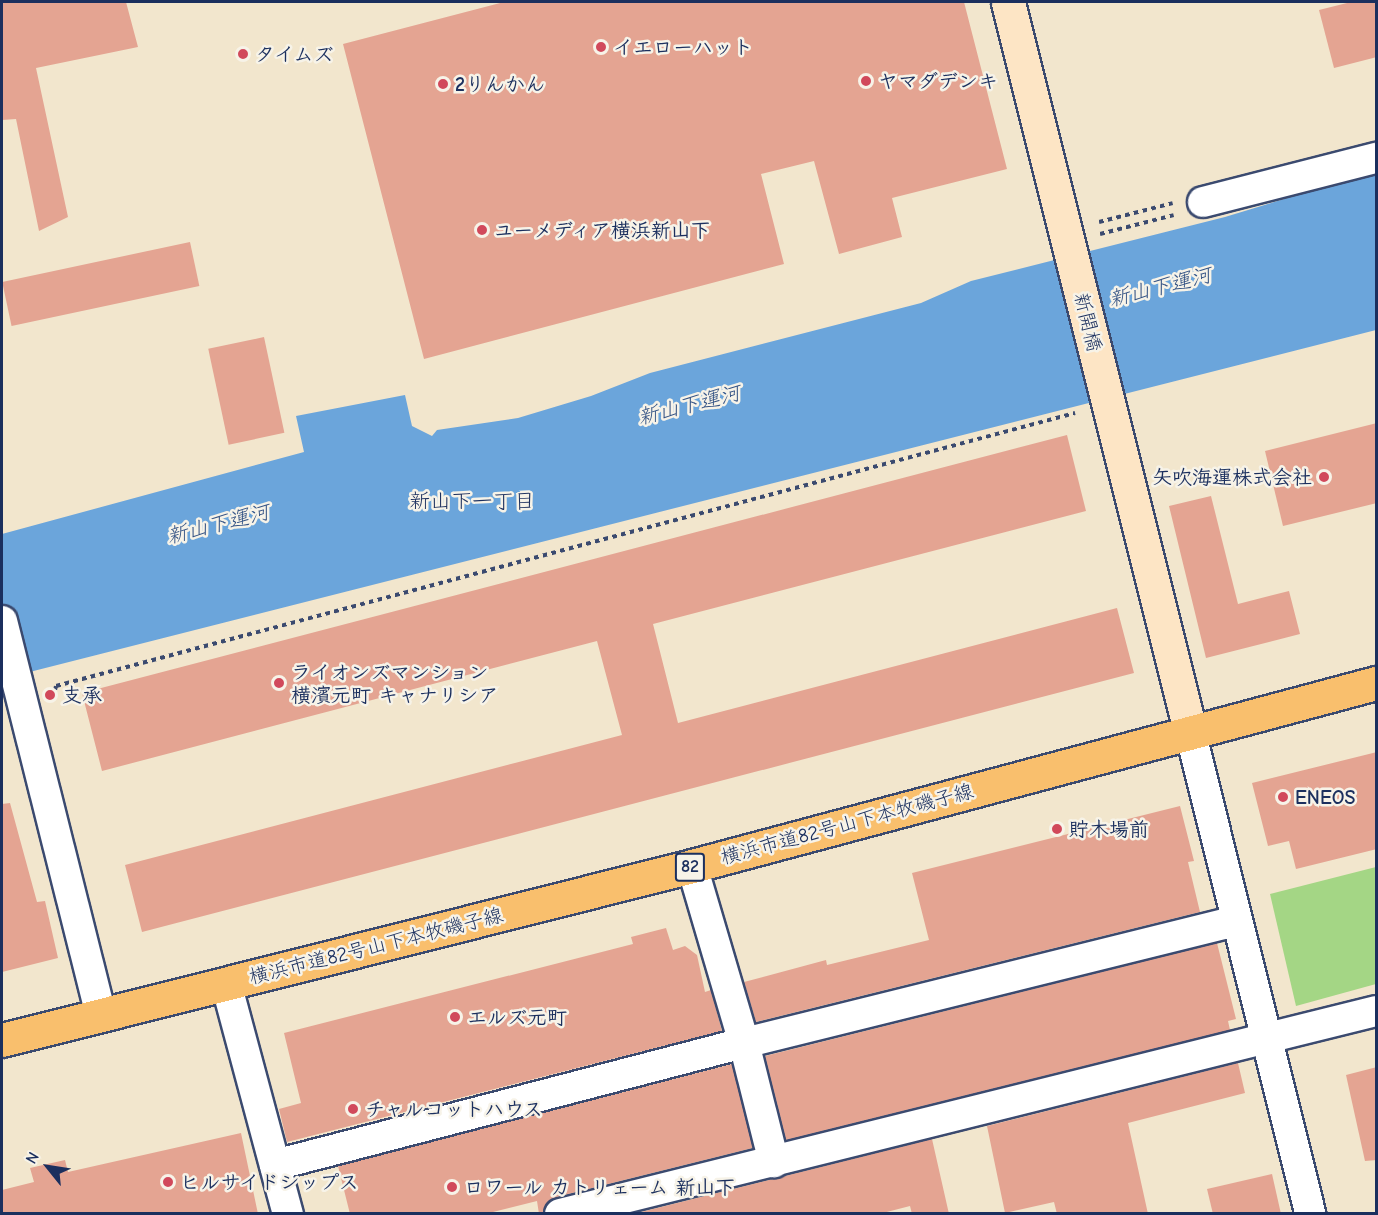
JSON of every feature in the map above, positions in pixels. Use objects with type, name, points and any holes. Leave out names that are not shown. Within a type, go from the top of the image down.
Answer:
[{"type":"main road","name":"横浜市道82号山下本牧磯子線","points":[[2,1040],[692,866],[1190,731],[1377,683]]},
{"type":"street","name":"新開橋","points":[[1008,2],[1190,731]]},
{"type":"street","points":[[1192,202],[1377,158]]},
{"type":"street","points":[[2,621],[102,1015]]},
{"type":"street","points":[[1190,731],[1310,1214]]},
{"type":"street","points":[[692,866],[744,1043],[774,1162]]},
{"type":"street","points":[[275,1165],[744,1043],[1236,921]]},
{"type":"street","points":[[226,983],[288,1214]]},
{"type":"street","points":[[560,1214],[1377,1011]]},
{"type":"path","points":[[1092,224],[1192,202],[1205,207],[1105,233]]},
{"type":"path","points":[[56,686],[1067,415]]},
{"type":"green space","points":[[1376,867],[1376,984],[1296,1006],[1270,894]]},
{"type":"water","name":"新山下運河","points":[[1376,171],[1376,330],[2,679],[2,534],[304,452],[296,416],[405,395],[412,426],[432,436],[437,430],[518,418],[591,396],[650,373],[921,303],[971,281],[1225,217]]},
{"type":"building","points":[[2,2],[126,2],[138,47],[36,68],[68,217],[39,231],[16,119],[2,120]]},
{"type":"building","points":[[504,2],[964,2],[1007,169],[892,198],[902,237],[839,254],[814,161],[761,174],[784,264],[424,359],[343,44]]},
{"type":"building","points":[[1351,2],[1377,2],[1377,57],[1334,68],[1319,10]]},
{"type":"building","points":[[190,242],[199,286],[12,326],[2,282]]},
{"type":"building","points":[[264,337],[284,433],[229,445],[208,349]]},
{"type":"building","name":"矢吹海運株式会社","points":[[1377,423],[1377,503],[1283,526],[1265,451]]},
{"type":"building","name":"ライオンズマンション 横濱元町 キャナリシア","points":[[1067,435],[1086,511],[653,624],[678,723],[1117,608],[1134,673],[142,932],[125,865],[622,735],[597,641],[102,771],[82,693]]},
{"type":"building","points":[[1211,496],[1238,604],[1289,591],[1300,634],[1206,658],[1169,506]]},
{"type":"building","points":[[1377,752],[1377,849],[1296,869],[1289,841],[1268,846],[1252,783]]},
{"type":"building","points":[[10,803],[37,902],[45,901],[58,958],[2,972],[2,804]]},
{"type":"building","points":[[1180,806],[1194,861],[1188,862],[1200,912],[756,1022],[744,982],[826,960],[827,965],[929,940],[912,873]]},
{"type":"building","points":[[666,928],[673,950],[685,946],[697,955],[705,992],[711,990],[722,1031],[287,1142],[279,1109],[301,1103],[284,1033],[633,944],[631,937]]},
{"type":"building","points":[[1217,943],[1236,1019],[1228,1021],[1230,1030],[786,1140],[765,1056]]},
{"type":"building","points":[[1238,1063],[1245,1093],[1128,1123],[1148,1214],[1057,1214],[1054,1202],[1005,1213],[987,1126]]},
{"type":"building","points":[[732,1064],[753,1148],[556,1197],[548,1202],[543,1214],[539,1214],[537,1201],[485,1214],[350,1214],[338,1166]]},
{"type":"building","points":[[1377,1067],[1377,1160],[1365,1161],[1346,1075]]},
{"type":"building","name":"ヒルサイドシップス","points":[[241,1133],[258,1214],[2,1214],[2,1190],[34,1182],[30,1168],[65,1160],[68,1172]]},
{"type":"building","points":[[932,1139],[949,1214],[912,1214],[910,1206],[879,1214],[633,1214]]},
{"type":"building","points":[[1272,1174],[1281,1214],[1213,1214],[1207,1189]]},
{"type":"place","name":"イエローハット","points":[[601,47]]},
{"type":"place","name":"タイムズ","points":[[243,54]]},
{"type":"place","name":"ヤマダデンキ","points":[[866,81]]},
{"type":"place","name":"2りんかん","points":[[443,84]]},
{"type":"place","name":"ユーメディア横浜新山下","points":[[482,230]]},
{"type":"place","name":"矢吹海運株式会社","points":[[1324,477]]},
{"type":"place","name":"ライオンズマンション 横濱元町 キャナリシア","points":[[279,683]]},
{"type":"place","name":"支承","points":[[50,695]]},
{"type":"place","name":"ENEOS","points":[[1283,797]]},
{"type":"place","name":"貯木場前","points":[[1057,829]]},
{"type":"place","name":"エルズ元町","points":[[455,1017]]},
{"type":"place","name":"チャルコットハウス","points":[[353,1109]]},
{"type":"place","name":"ヒルサイドシップス","points":[[168,1182]]},
{"type":"place","name":"ロワール カトリェーム 新山下","points":[[452,1187]]},
{"type":"district","name":"新山下一丁目","points":[[472,501]]}]
